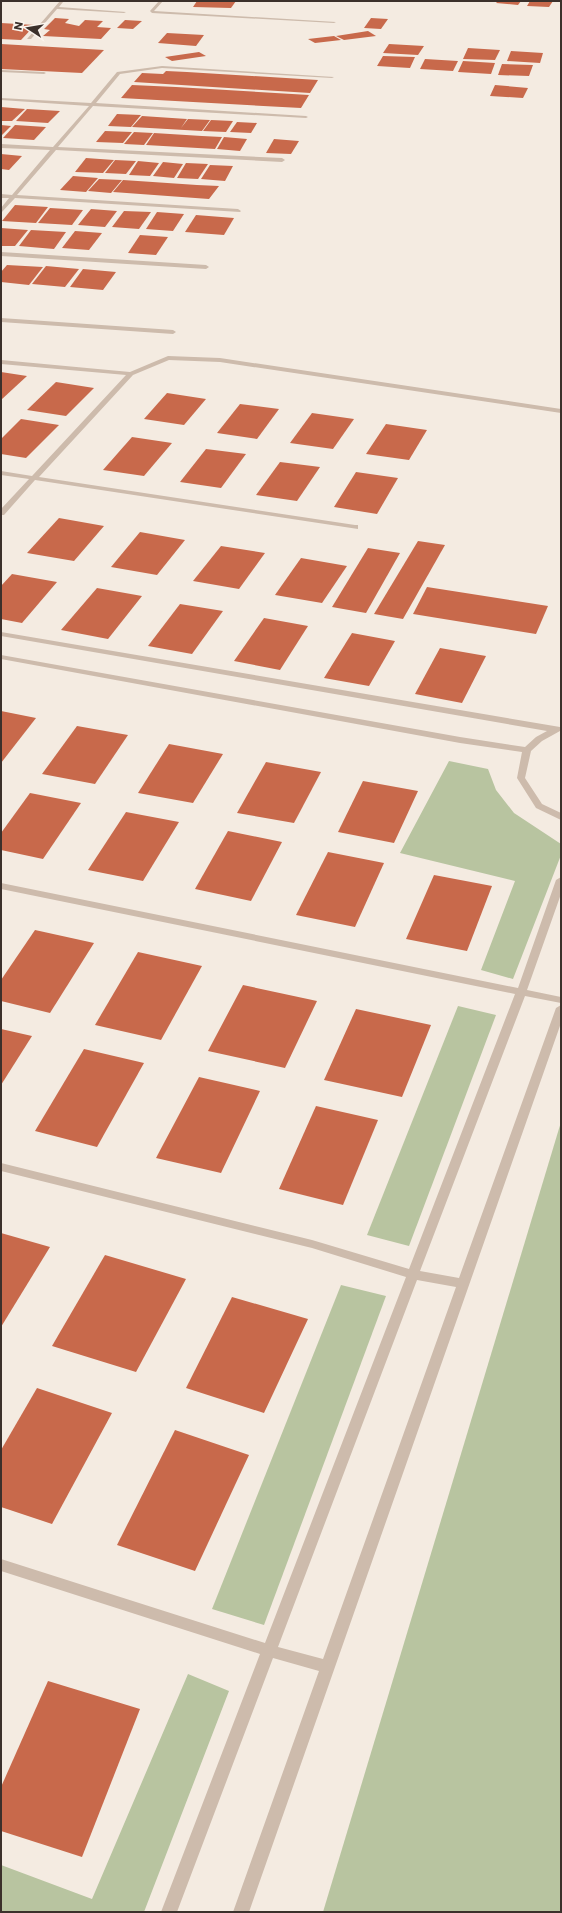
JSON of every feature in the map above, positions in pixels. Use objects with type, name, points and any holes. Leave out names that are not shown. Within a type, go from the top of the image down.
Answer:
[{"type":"street","points":[[29,38],[62,1]]},
{"type":"street","points":[[161,1],[152,11],[153,12],[334,22]]},
{"type":"street","points":[[56,8],[124,12]]},
{"type":"street","points":[[1,211],[119,73],[162,67],[332,77]]},
{"type":"street","points":[[1,71],[44,73]]},
{"type":"street","points":[[1,99],[306,117]]},
{"type":"street","points":[[1,146],[282,160]]},
{"type":"street","points":[[1,196],[238,211]]},
{"type":"street","points":[[1,254],[206,267]]},
{"type":"street","points":[[1,320],[173,332]]},
{"type":"street","points":[[1,512],[131,374],[168,358],[220,360],[561,411]]},
{"type":"street","points":[[1,362],[131,374]]},
{"type":"street","points":[[1,473],[355,527]]},
{"type":"street","points":[[1,634],[558,729]]},
{"type":"street","points":[[1,657],[460,740],[527,750]]},
{"type":"street","points":[[558,729],[539,739],[527,750],[521,778],[539,806],[561,817]]},
{"type":"street","points":[[169,1912],[270,1651],[520,993],[561,880]]},
{"type":"street","points":[[1,886],[520,993],[561,1000]]},
{"type":"street","points":[[241,1912],[561,1008]]},
{"type":"street","points":[[1,1167],[312,1244],[412,1274],[464,1284]]},
{"type":"street","points":[[1,1565],[270,1651],[328,1667]]},
{"type":"green space","points":[[449,761],[488,769],[496,790],[514,813],[561,844],[561,855],[513,979],[481,970],[515,881],[400,853]]},
{"type":"green space","points":[[458,1006],[496,1015],[409,1246],[367,1235]]},
{"type":"green space","points":[[561,1122],[561,1912],[323,1912]]},
{"type":"green space","points":[[341,1285],[386,1296],[264,1625],[212,1609]]},
{"type":"green space","points":[[188,1674],[229,1691],[144,1912],[1,1912],[1,1865],[92,1899]]},
{"type":"building","points":[[197,1],[236,1],[231,8],[193,7]]},
{"type":"building","points":[[498,1],[521,1],[518,5],[496,3]]},
{"type":"building","points":[[530,1],[553,1],[549,7],[527,6]]},
{"type":"building","points":[[55,18],[69,19],[65,23],[79,26],[85,20],[103,21],[97,27],[111,28],[101,39],[43,36],[50,30],[44,29]]},
{"type":"building","points":[[371,18],[388,19],[381,29],[364,28]]},
{"type":"building","points":[[125,20],[142,21],[133,29],[117,28]]},
{"type":"building","points":[[1,23],[35,25],[21,40],[1,39]]},
{"type":"building","points":[[368,31],[376,36],[344,40],[336,36]]},
{"type":"building","points":[[167,33],[204,35],[196,46],[158,43]]},
{"type":"building","points":[[334,36],[341,40],[315,43],[308,39]]},
{"type":"building","points":[[1,44],[104,50],[82,73],[1,69]]},
{"type":"building","points":[[389,44],[424,46],[418,55],[383,53]]},
{"type":"building","points":[[468,48],[500,50],[495,60],[463,59]]},
{"type":"building","points":[[511,51],[543,53],[540,63],[507,61]]},
{"type":"building","points":[[199,52],[206,56],[172,61],[165,57]]},
{"type":"building","points":[[383,56],[415,57],[410,68],[377,66]]},
{"type":"building","points":[[425,59],[458,61],[453,71],[420,69]]},
{"type":"building","points":[[463,61],[495,63],[491,74],[458,72]]},
{"type":"building","points":[[502,64],[533,65],[529,76],[498,75]]},
{"type":"building","points":[[166,71],[318,80],[310,93],[134,82],[142,73],[163,74]]},
{"type":"building","points":[[132,85],[309,95],[301,108],[121,98]]},
{"type":"building","points":[[495,85],[528,88],[523,98],[490,96]]},
{"type":"building","points":[[1,107],[25,109],[12,121],[1,121]]},
{"type":"building","points":[[27,109],[60,111],[48,123],[16,121]]},
{"type":"building","points":[[117,114],[141,115],[131,127],[108,126]]},
{"type":"building","points":[[142,116],[187,119],[181,128],[188,119],[210,120],[202,131],[132,127]]},
{"type":"building","points":[[211,120],[233,121],[226,132],[203,131]]},
{"type":"building","points":[[237,122],[257,123],[251,133],[230,132]]},
{"type":"building","points":[[1,125],[11,126],[1,136]]},
{"type":"building","points":[[15,125],[46,127],[34,140],[3,138]]},
{"type":"building","points":[[105,131],[132,132],[123,143],[96,142]]},
{"type":"building","points":[[134,132],[153,133],[144,145],[124,144]]},
{"type":"building","points":[[154,133],[222,137],[215,149],[146,145]]},
{"type":"building","points":[[224,137],[247,139],[240,151],[217,149]]},
{"type":"building","points":[[274,139],[299,141],[291,154],[266,153]]},
{"type":"building","points":[[1,154],[22,156],[9,170],[1,169]]},
{"type":"building","points":[[86,158],[114,160],[103,173],[75,172]]},
{"type":"building","points":[[115,160],[136,161],[126,174],[105,173]]},
{"type":"building","points":[[138,161],[159,163],[150,176],[129,175]]},
{"type":"building","points":[[163,162],[183,164],[174,178],[153,176]]},
{"type":"building","points":[[186,163],[208,164],[198,179],[177,178]]},
{"type":"building","points":[[210,165],[233,166],[225,181],[201,179]]},
{"type":"building","points":[[73,176],[98,178],[86,192],[60,190]]},
{"type":"building","points":[[99,179],[122,180],[111,193],[88,191]]},
{"type":"building","points":[[123,180],[219,186],[209,199],[113,192]]},
{"type":"building","points":[[15,205],[48,207],[36,223],[2,221]]},
{"type":"building","points":[[50,208],[83,210],[72,225],[38,223]]},
{"type":"building","points":[[91,209],[117,211],[105,227],[78,225]]},
{"type":"building","points":[[124,211],[151,212],[139,229],[112,227]]},
{"type":"building","points":[[157,212],[184,214],[173,231],[146,229]]},
{"type":"building","points":[[196,215],[234,218],[224,235],[185,232]]},
{"type":"building","points":[[1,228],[28,230],[15,246],[1,246]]},
{"type":"building","points":[[31,230],[66,232],[54,249],[19,246]]},
{"type":"building","points":[[75,231],[102,233],[89,250],[62,248]]},
{"type":"building","points":[[140,235],[168,237],[156,255],[128,253]]},
{"type":"building","points":[[7,265],[43,267],[29,285],[1,282],[1,272]]},
{"type":"building","points":[[46,266],[79,269],[65,287],[32,284]]},
{"type":"building","points":[[83,269],[116,272],[103,290],[70,287]]},
{"type":"building","points":[[1,372],[27,376],[1,400]]},
{"type":"building","points":[[56,382],[94,388],[66,416],[27,410]]},
{"type":"building","points":[[167,393],[206,399],[184,425],[144,419]]},
{"type":"building","points":[[240,404],[279,409],[257,439],[217,433]]},
{"type":"building","points":[[312,413],[354,419],[333,449],[290,443]]},
{"type":"building","points":[[21,419],[59,425],[26,458],[1,454],[1,439]]},
{"type":"building","points":[[386,424],[427,430],[409,460],[366,454]]},
{"type":"building","points":[[132,437],[172,443],[144,476],[103,470]]},
{"type":"building","points":[[206,449],[246,454],[221,488],[180,482]]},
{"type":"building","points":[[280,462],[320,467],[297,501],[256,495]]},
{"type":"building","points":[[356,472],[398,478],[377,514],[334,507]]},
{"type":"building","points":[[59,518],[104,526],[74,561],[27,553]]},
{"type":"building","points":[[140,532],[185,540],[157,575],[111,567]]},
{"type":"building","points":[[418,541],[445,545],[403,619],[374,614]]},
{"type":"building","points":[[221,546],[265,553],[239,589],[193,581]]},
{"type":"building","points":[[368,548],[400,553],[366,613],[332,607]]},
{"type":"building","points":[[301,558],[347,566],[322,603],[275,595]]},
{"type":"building","points":[[12,574],[57,582],[22,623],[1,619],[1,586]]},
{"type":"building","points":[[427,587],[548,606],[536,634],[413,614]]},
{"type":"building","points":[[97,588],[142,596],[108,639],[61,630]]},
{"type":"building","points":[[180,604],[223,611],[192,654],[148,646]]},
{"type":"building","points":[[264,618],[308,626],[280,670],[234,661]]},
{"type":"building","points":[[352,633],[395,641],[369,686],[324,678]]},
{"type":"building","points":[[440,648],[486,656],[462,703],[415,694]]},
{"type":"building","points":[[1,711],[36,718],[1,763]]},
{"type":"building","points":[[77,726],[128,735],[95,784],[42,774]]},
{"type":"building","points":[[169,744],[223,754],[193,803],[138,793]]},
{"type":"building","points":[[266,762],[321,772],[294,823],[237,813]]},
{"type":"building","points":[[363,781],[418,791],[394,843],[338,832]]},
{"type":"building","points":[[30,793],[81,803],[43,859],[1,850],[1,833]]},
{"type":"building","points":[[126,812],[179,822],[143,881],[88,870]]},
{"type":"building","points":[[228,831],[282,842],[251,901],[195,889]]},
{"type":"building","points":[[328,852],[384,863],[355,927],[296,915]]},
{"type":"building","points":[[434,875],[492,886],[467,951],[406,939]]},
{"type":"building","points":[[35,930],[94,943],[50,1013],[1,1001],[1,980]]},
{"type":"building","points":[[138,952],[202,966],[161,1040],[95,1025]]},
{"type":"building","points":[[243,985],[317,1001],[285,1068],[208,1051]]},
{"type":"building","points":[[356,1009],[431,1025],[402,1097],[324,1080]]},
{"type":"building","points":[[1,1029],[32,1036],[1,1085]]},
{"type":"building","points":[[84,1049],[144,1063],[97,1147],[35,1131]]},
{"type":"building","points":[[199,1077],[260,1091],[221,1173],[156,1158]]},
{"type":"building","points":[[316,1106],[378,1120],[343,1205],[279,1189]]},
{"type":"building","points":[[1,1233],[50,1247],[1,1327]]},
{"type":"building","points":[[105,1255],[186,1279],[136,1372],[52,1346]]},
{"type":"building","points":[[232,1297],[308,1319],[264,1413],[186,1388]]},
{"type":"building","points":[[37,1388],[112,1413],[52,1524],[1,1507],[1,1450]]},
{"type":"building","points":[[175,1430],[249,1455],[195,1571],[117,1545]]},
{"type":"building","points":[[48,1681],[140,1709],[82,1857],[1,1831],[1,1787]]}]
